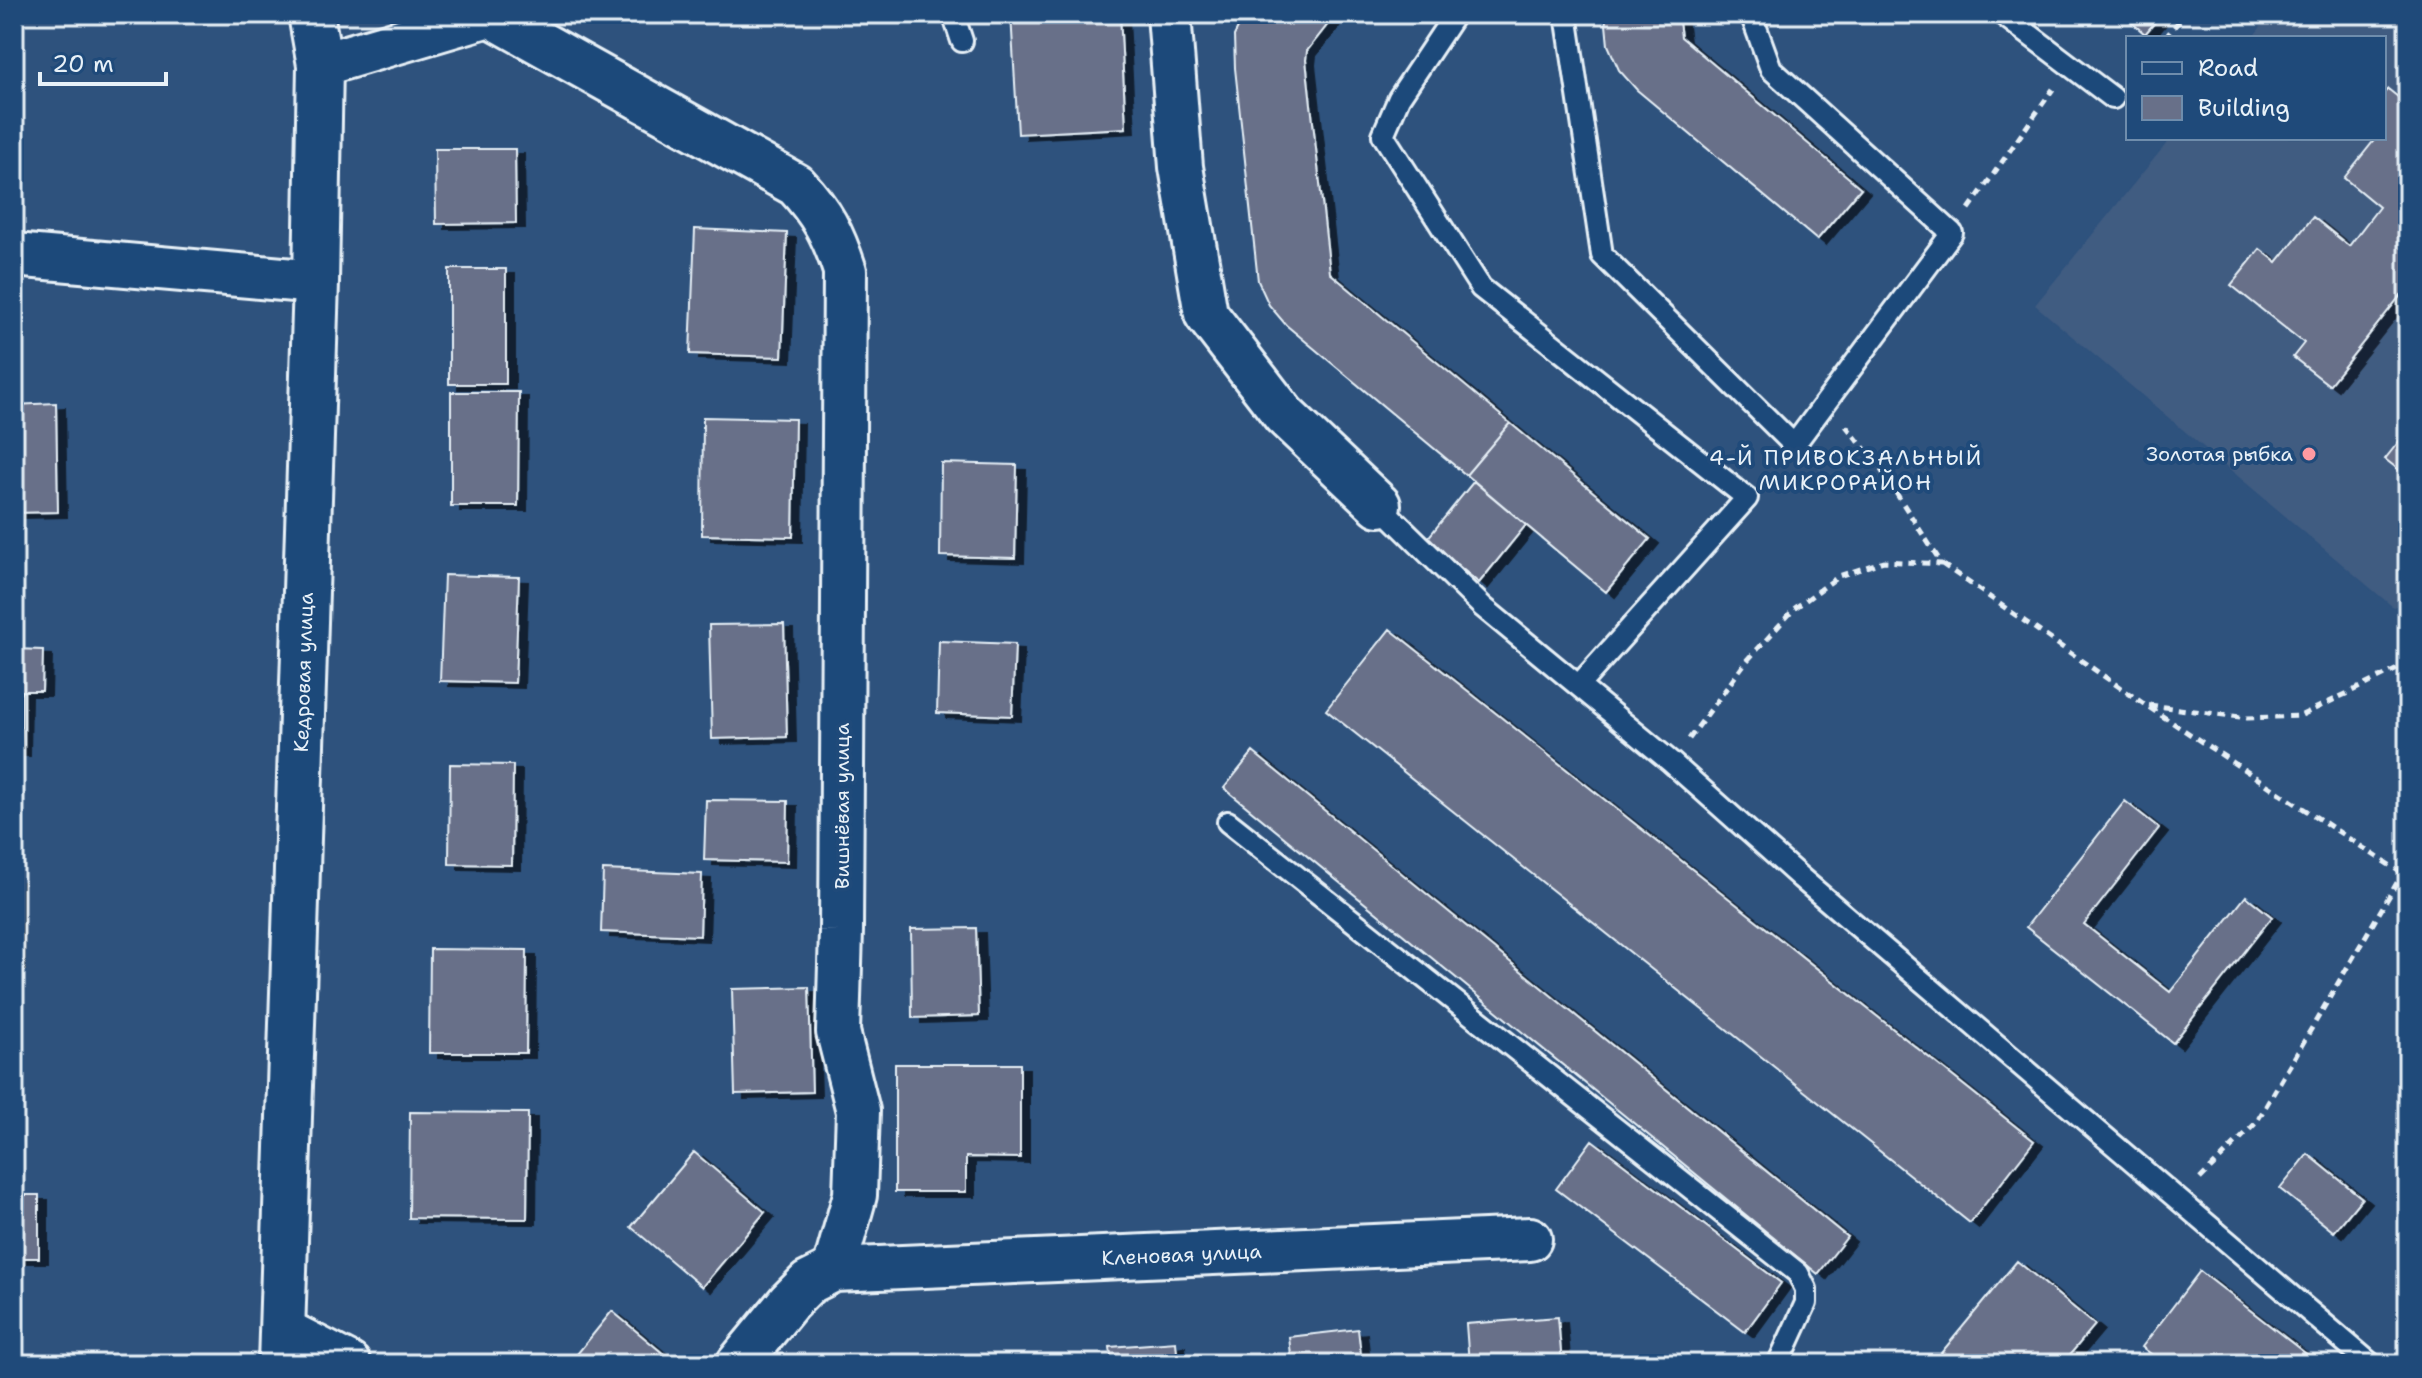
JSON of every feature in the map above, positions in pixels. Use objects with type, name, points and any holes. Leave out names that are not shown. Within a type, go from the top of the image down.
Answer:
[{"type":"street","name":"Кедровая улица","points":[[282,1347],[316,282],[320,65],[311,14]]},
{"type":"street","points":[[320,65],[491,14]]},
{"type":"street","name":"Вишнёвая улица","points":[[491,14],[796,185],[816,206],[834,235],[845,271],[838,1032],[858,1111],[855,1195],[834,1270]]},
{"type":"street","points":[[1169,14],[1181,167],[1206,314],[1284,415],[1379,505]]},
{"type":"street","points":[[14,255],[316,282]]},
{"type":"street","name":"Кленовая улица","points":[[834,1270],[1530,1239]]},
{"type":"street","points":[[738,1364],[808,1283],[834,1270]]},
{"type":"street","points":[[282,1347],[349,1364]]},
{"type":"lane","points":[[953,14],[962,41]]},
{"type":"lane","points":[[1455,14],[1399,98],[1383,135],[1481,288],[1747,498],[1579,685]]},
{"type":"lane","points":[[1566,14],[1602,255],[1794,445],[1952,233],[1771,69],[1751,14]]},
{"type":"lane","points":[[2002,14],[2113,98]]},
{"type":"lane","points":[[1379,505],[1483,607],[1671,762],[1813,888],[2371,1364]]},
{"type":"lane","points":[[1228,822],[1798,1273],[1806,1289],[1806,1303],[1778,1364]]},
{"type":"path","points":[[2167,36],[2185,14]]},
{"type":"path","points":[[1952,233],[2070,66]]},
{"type":"path","points":[[1824,404],[1878,465],[1942,564],[2144,704],[2403,874]]},
{"type":"path","points":[[1671,762],[1745,663],[1795,608],[1839,576],[1884,561],[1942,564]]},
{"type":"path","points":[[2144,704],[2247,718],[2300,716],[2408,664]]},
{"type":"path","points":[[2197,1182],[2256,1123],[2408,864]]},
{"type":"shaded area","name":"Золотая рыбка","points":[[2271,14],[2408,14],[2408,602],[2393,607],[2035,305],[2169,140],[2386,140],[2386,36],[2254,36]]},
{"type":"building","points":[[1011,14],[1120,14],[1126,128],[1018,134]]},
{"type":"building","points":[[1245,14],[1336,14],[1307,51],[1306,60],[1330,273],[1510,423],[1466,475],[1286,325],[1269,305],[1258,281],[1235,68],[1234,36]]},
{"type":"building","points":[[1605,14],[1678,14],[1681,37],[1861,188],[1817,240],[1637,90],[1619,70],[1608,45]]},
{"type":"building","points":[[2122,14],[2162,14],[2145,34]]},
{"type":"building","points":[[2388,89],[2408,105],[2408,301],[2401,295],[2329,385],[2293,357],[2304,343],[2231,285],[2260,249],[2277,262],[2313,217],[2349,246],[2379,207],[2344,178],[2374,140],[2386,140]]},
{"type":"building","points":[[435,149],[515,149],[516,223],[436,224]]},
{"type":"building","points":[[695,229],[787,233],[782,357],[690,354]]},
{"type":"building","points":[[449,269],[506,269],[506,384],[449,384]]},
{"type":"building","points":[[451,392],[519,392],[518,506],[451,506]]},
{"type":"building","points":[[56,403],[58,512],[14,513],[14,405]]},
{"type":"building","points":[[703,417],[795,419],[793,537],[702,535]]},
{"type":"building","points":[[1510,423],[1650,539],[1606,592],[1466,475]]},
{"type":"building","points":[[2408,430],[2408,477],[2385,459]]},
{"type":"building","points":[[941,463],[1017,465],[1015,558],[940,556]]},
{"type":"building","points":[[1474,481],[1526,525],[1479,583],[1427,539]]},
{"type":"building","points":[[444,575],[519,577],[515,683],[440,681]]},
{"type":"building","points":[[784,624],[787,737],[712,739],[709,625]]},
{"type":"building","points":[[1390,629],[2034,1141],[1970,1223],[1326,710]]},
{"type":"building","points":[[939,641],[1015,644],[1012,716],[937,713]]},
{"type":"building","points":[[14,649],[43,650],[42,691],[22,691],[21,751],[14,751]]},
{"type":"building","points":[[1253,752],[1847,1237],[1818,1274],[1224,788]]},
{"type":"building","points":[[450,764],[513,765],[512,865],[449,864]]},
{"type":"building","points":[[706,800],[788,801],[787,862],[704,860]]},
{"type":"building","points":[[2125,801],[2159,828],[2084,924],[2170,992],[2246,896],[2272,917],[2173,1043],[2026,927]]},
{"type":"building","points":[[603,870],[702,874],[700,936],[601,932]]},
{"type":"building","points":[[14,876],[16,965],[14,965]]},
{"type":"building","points":[[976,928],[979,1016],[912,1018],[911,929]]},
{"type":"building","points":[[430,949],[527,950],[526,1053],[429,1053]]},
{"type":"building","points":[[809,987],[812,1092],[735,1094],[732,989]]},
{"type":"building","points":[[895,1064],[1020,1064],[1020,1158],[966,1157],[966,1192],[895,1192]]},
{"type":"building","points":[[410,1112],[528,1113],[527,1219],[409,1218]]},
{"type":"building","points":[[1592,1140],[1781,1283],[1745,1332],[1556,1189]]},
{"type":"building","points":[[694,1152],[765,1212],[702,1287],[631,1227]]},
{"type":"building","points":[[2308,1154],[2362,1198],[2334,1232],[2280,1189]]},
{"type":"building","points":[[14,1195],[39,1195],[39,1258],[14,1258]]},
{"type":"building","points":[[2017,1261],[2095,1325],[2062,1364],[1932,1364]]},
{"type":"building","points":[[2200,1271],[2319,1364],[2164,1364],[2142,1347]]},
{"type":"building","points":[[612,1311],[671,1360],[668,1364],[569,1364]]},
{"type":"building","points":[[1558,1317],[1562,1364],[1469,1364],[1466,1324]]},
{"type":"building","points":[[1358,1329],[1362,1364],[1292,1364],[1289,1337]]},
{"type":"building","points":[[1176,1342],[1178,1364],[1112,1364],[1110,1347]]},
{"type":"place","name":"Золотая рыбка","points":[[2309,454]]},
{"type":"district","name":"4-Й ПРИВОКЗАЛЬНЫЙ МИКРОРАЙОН","points":[[1846,470]]}]
